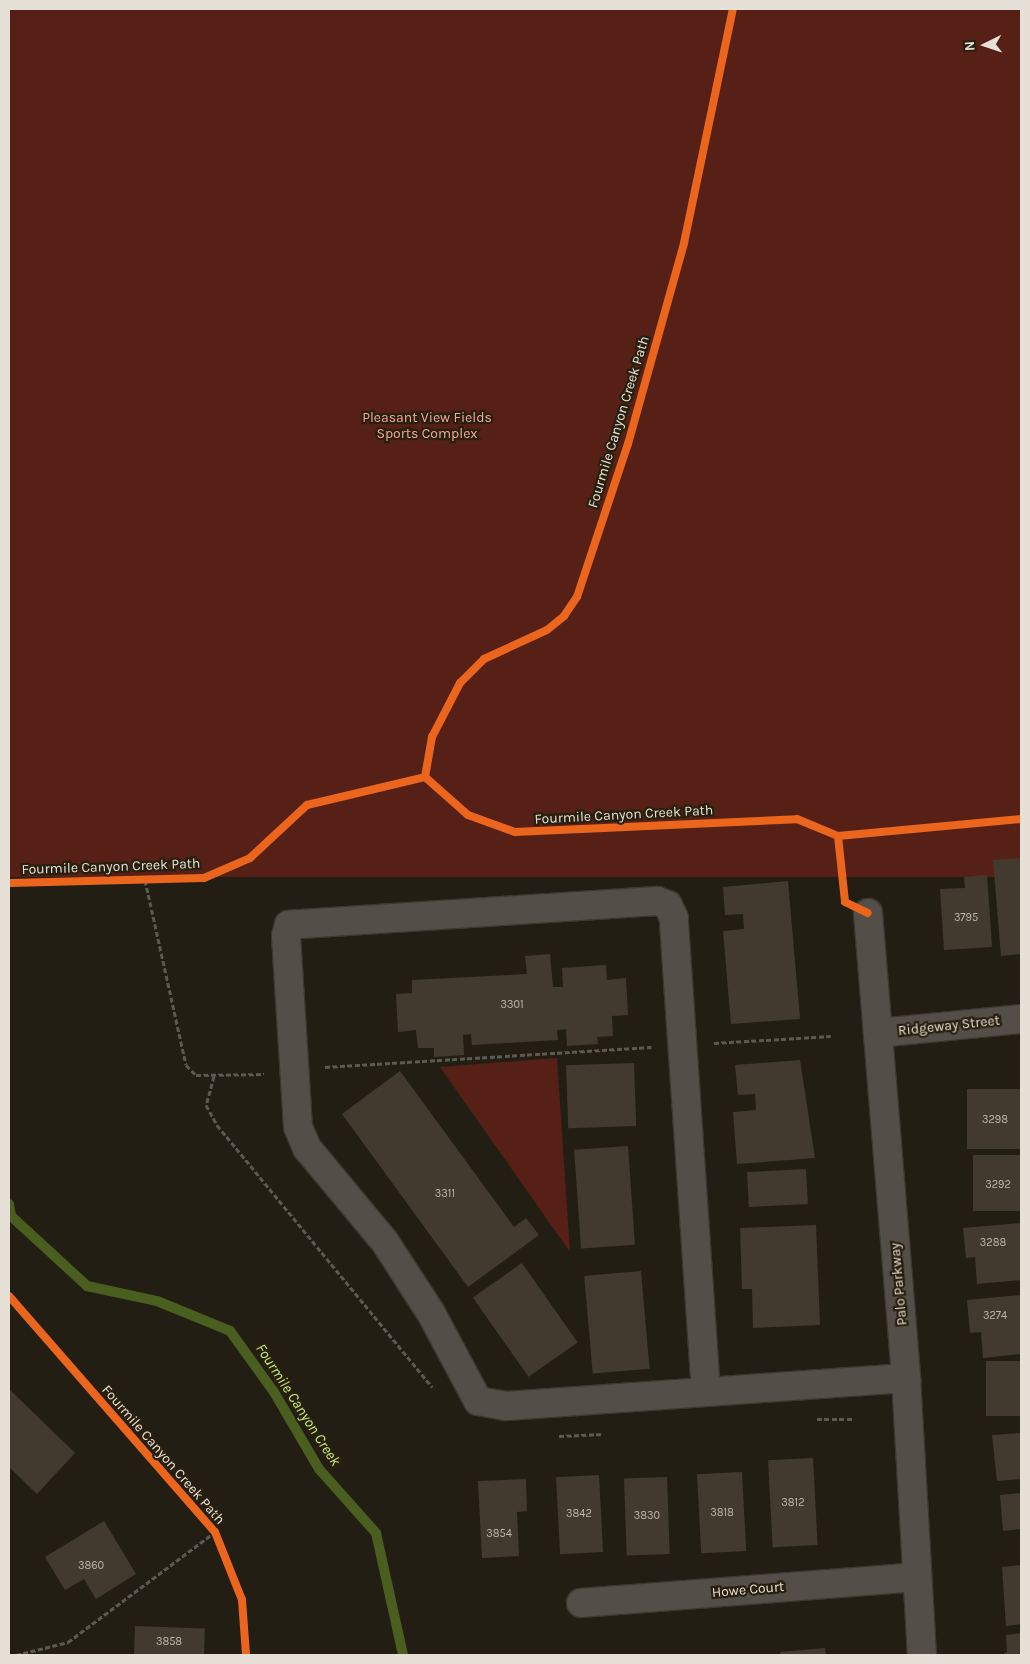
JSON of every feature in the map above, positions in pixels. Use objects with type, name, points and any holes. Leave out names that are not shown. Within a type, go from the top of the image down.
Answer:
[{"type":"street","points":[[706,1392],[674,918],[668,905],[658,901],[289,926],[286,936],[298,1127],[307,1148],[385,1242],[431,1313],[478,1401],[506,1406],[706,1392],[906,1378]]},
{"type":"street","name":"Palo Parkway","points":[[868,913],[906,1378],[922,1655]]},
{"type":"street","name":"Ridgeway Street","points":[[878,1033],[1021,1019]]},
{"type":"street","name":"Howe Court","points":[[581,1604],[916,1577]]},
{"type":"path","points":[[145,880],[186,1065],[196,1075],[214,1076],[831,1036]]},
{"type":"path","points":[[16,1655],[68,1642],[215,1532]]},
{"type":"green space","name":"Pleasant View Fields Sports Complex","points":[[9,9],[1021,9],[1021,877],[9,877]]},
{"type":"green space","points":[[557,1058],[562,1133],[570,1252],[440,1067]]},
{"type":"building","points":[[1021,858],[1021,954],[1001,956],[993,860]]},
{"type":"building","points":[[987,875],[992,947],[944,950],[940,889],[965,888],[964,877]]},
{"type":"building","points":[[788,881],[800,1019],[731,1024],[723,931],[744,929],[743,914],[725,915],[723,887]]},
{"type":"building","points":[[550,954],[553,987],[563,987],[562,968],[606,965],[607,980],[626,978],[628,1015],[612,1016],[613,1036],[597,1037],[598,1044],[567,1046],[566,1029],[557,1030],[558,1040],[472,1045],[471,1034],[463,1035],[464,1055],[434,1057],[434,1048],[418,1048],[416,1030],[398,1032],[396,994],[412,993],[412,980],[527,974],[525,956]]},
{"type":"building","points":[[800,1060],[815,1158],[737,1164],[733,1112],[756,1110],[755,1094],[738,1095],[735,1065]]},
{"type":"building","points":[[634,1063],[636,1126],[568,1128],[566,1065]]},
{"type":"building","points":[[400,1071],[514,1227],[526,1218],[539,1235],[468,1287],[342,1114]]},
{"type":"building","points":[[967,1089],[1021,1089],[1021,1149],[967,1149]]},
{"type":"building","points":[[628,1146],[635,1245],[581,1249],[574,1150]]},
{"type":"building","points":[[973,1155],[1021,1155],[1021,1211],[973,1211]]},
{"type":"building","points":[[806,1169],[808,1204],[749,1207],[747,1172]]},
{"type":"building","points":[[1021,1223],[1021,1280],[977,1284],[975,1257],[966,1258],[963,1228]]},
{"type":"building","points":[[816,1225],[820,1325],[753,1328],[752,1289],[742,1289],[740,1228]]},
{"type":"building","points":[[522,1263],[578,1342],[528,1377],[473,1297]]},
{"type":"building","points":[[641,1271],[650,1369],[593,1374],[584,1276]]},
{"type":"building","points":[[1021,1295],[1021,1354],[983,1358],[981,1332],[970,1333],[967,1300]]},
{"type":"building","points":[[986,1361],[1021,1361],[1021,1416],[986,1416]]},
{"type":"building","points":[[9,1389],[75,1453],[37,1494],[9,1467]]},
{"type":"building","points":[[1021,1433],[1021,1479],[997,1481],[992,1435]]},
{"type":"building","points":[[813,1458],[818,1545],[773,1547],[768,1460]]},
{"type":"building","points":[[742,1472],[746,1551],[701,1553],[697,1474]]},
{"type":"building","points":[[599,1475],[603,1552],[560,1554],[556,1477]]},
{"type":"building","points":[[667,1477],[670,1554],[627,1555],[624,1479]]},
{"type":"building","points":[[526,1479],[527,1511],[517,1512],[519,1556],[482,1558],[478,1481]]},
{"type":"building","points":[[1021,1493],[1021,1529],[1003,1531],[1000,1495]]},
{"type":"building","points":[[104,1521],[136,1574],[96,1599],[84,1579],[65,1590],[45,1557]]},
{"type":"building","points":[[1021,1565],[1021,1624],[1006,1626],[1002,1567]]},
{"type":"building","points":[[135,1626],[205,1628],[204,1655],[134,1655]]},
{"type":"building","points":[[1021,1633],[1021,1655],[1002,1655],[1007,1652],[1006,1635]]},
{"type":"building","points":[[825,1648],[826,1655],[781,1655],[780,1652]]},
{"type":"waterway","name":"Fourmile Canyon Creek","points":[[9,1204],[11,1216],[87,1286],[157,1301],[230,1331],[274,1392],[319,1469],[376,1533],[403,1655]]},
{"type":"cycle path","name":"Fourmile Canyon Creek Path","points":[[9,883],[204,878],[250,858],[307,805],[425,777],[432,737],[460,683],[484,659],[547,630],[564,616],[577,597],[628,444],[684,243],[733,9]]},
{"type":"cycle path","name":"Fourmile Canyon Creek Path","points":[[425,777],[468,815],[515,832],[797,819],[838,836],[845,902],[868,913]]},
{"type":"cycle path","points":[[838,836],[1021,819]]},
{"type":"cycle path","name":"Fourmile Canyon Creek Path","points":[[9,1296],[215,1532],[242,1600],[246,1655]]}]
